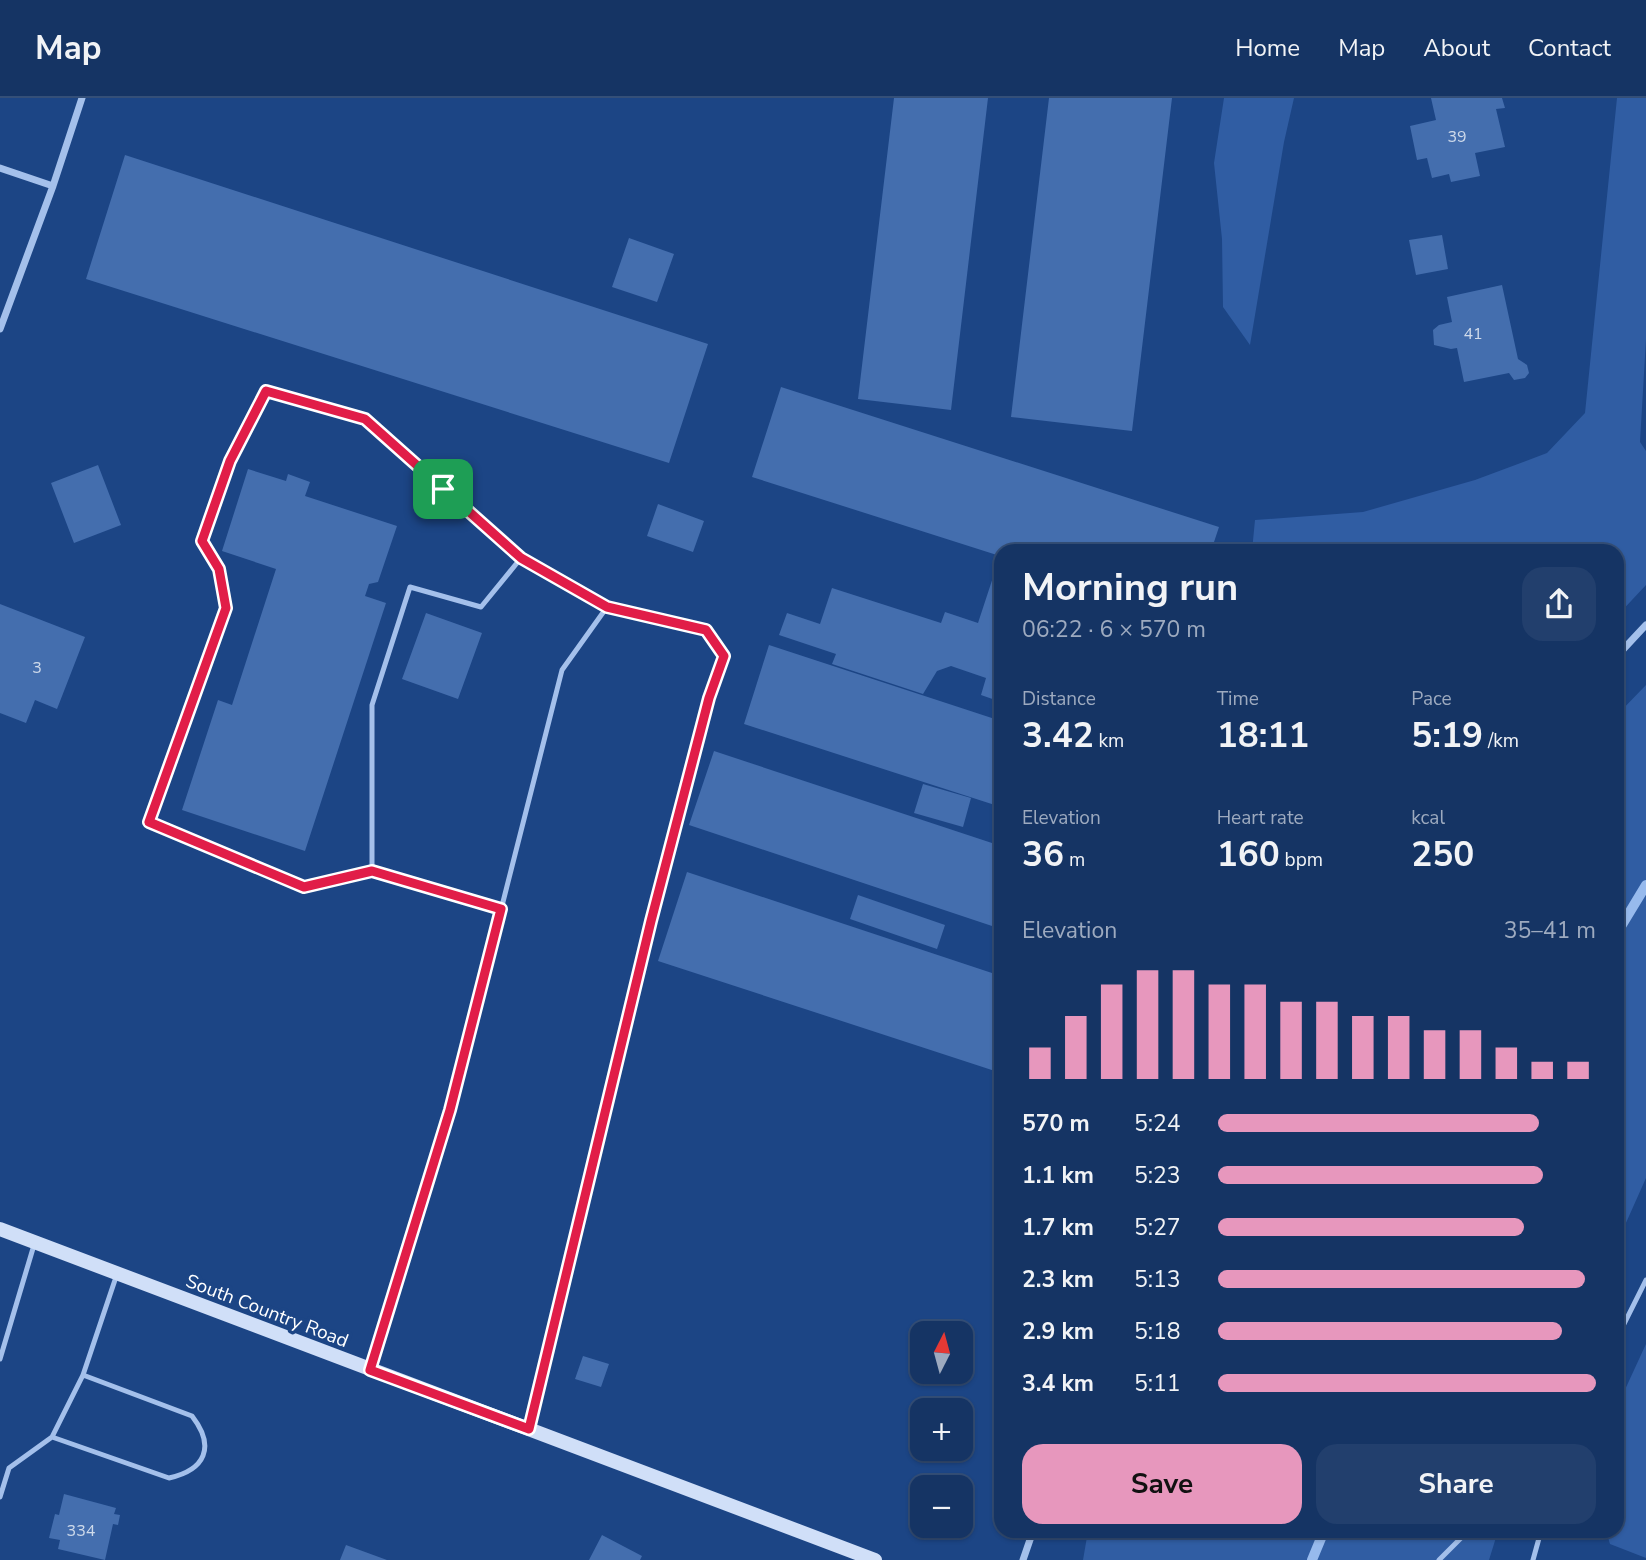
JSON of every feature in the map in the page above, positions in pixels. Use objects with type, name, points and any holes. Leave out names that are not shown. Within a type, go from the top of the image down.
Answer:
[{"type":"main road","name":"South Country Road","points":[[0,1229],[875,1560]]},
{"type":"street","points":[[0,329],[53,186],[82,98]]},
{"type":"street","points":[[0,168],[53,186]]},
{"type":"street","points":[[1624,649],[1646,625]]},
{"type":"street","points":[[1023,1560],[1031,1538]]},
{"type":"lane","points":[[501,909],[372,871],[304,887],[149,822],[226,608],[219,569],[202,541],[230,461],[266,391],[365,419],[521,558],[607,607],[706,630],[724,656],[709,698],[651,921],[529,1429]]},
{"type":"lane","points":[[372,871],[372,705],[410,587],[481,607],[521,558]]},
{"type":"lane","points":[[370,1370],[450,1110],[562,670],[607,607]]},
{"type":"lane","points":[[0,1359],[35,1242]]},
{"type":"lane","points":[[0,1497],[9,1468],[52,1437],[83,1375],[117,1274]]},
{"type":"lane","points":[[1624,1324],[1646,1280]]},
{"type":"lane","points":[[52,1437],[169,1478],[186,1474],[198,1466],[205,1446],[202,1429],[192,1416],[83,1375]]},
{"type":"lane","points":[[1439,1560],[1461,1538]]},
{"type":"lane","points":[[1533,1560],[1539,1538]]},
{"type":"shaded area","points":[[1224,98],[1294,98],[1284,142],[1250,345],[1223,307],[1222,239],[1214,163]]},
{"type":"shaded area","points":[[1617,98],[1646,98],[1646,339],[1640,442],[1646,451],[1646,585],[1624,609],[1624,544],[1253,544],[1255,520],[1363,512],[1475,480],[1547,453],[1585,413]]},
{"type":"shaded area","points":[[1646,685],[1646,1178],[1624,1227],[1624,708]]},
{"type":"shaded area","points":[[1646,1344],[1646,1558],[1610,1544],[1608,1538],[1624,1538],[1624,1392]]},
{"type":"shaded area","points":[[1087,1538],[1496,1538],[1489,1560],[1083,1560]]},
{"type":"building","points":[[894,98],[988,98],[951,410],[858,399]]},
{"type":"building","points":[[1049,98],[1172,98],[1132,431],[1011,417]]},
{"type":"building","points":[[1431,98],[1502,98],[1505,108],[1496,109],[1505,147],[1475,153],[1480,176],[1451,182],[1449,174],[1432,178],[1427,158],[1417,160],[1410,126],[1436,120]]},
{"type":"building","points":[[125,155],[708,344],[669,463],[86,279]]},
{"type":"building","points":[[1442,235],[1448,269],[1416,275],[1409,240]]},
{"type":"building","points":[[629,238],[674,254],[657,302],[612,287]]},
{"type":"building","points":[[1502,285],[1518,359],[1527,365],[1529,373],[1525,378],[1514,380],[1509,373],[1464,382],[1457,348],[1434,345],[1433,330],[1439,325],[1452,322],[1447,297]]},
{"type":"building","points":[[781,387],[1219,527],[1213,544],[994,544],[994,554],[752,477]]},
{"type":"building","points":[[98,465],[121,525],[74,543],[51,483]]},
{"type":"building","points":[[248,469],[286,481],[288,474],[310,482],[305,496],[397,526],[378,582],[369,584],[365,596],[386,603],[305,851],[182,810],[218,700],[232,705],[276,569],[222,551]]},
{"type":"building","points":[[658,504],[704,521],[693,552],[647,536]]},
{"type":"building","points":[[994,574],[994,700],[981,695],[986,678],[951,666],[937,671],[923,694],[832,664],[836,654],[779,635],[787,613],[820,624],[832,588],[941,623],[945,612],[978,623]]},
{"type":"building","points":[[0,604],[85,637],[57,709],[35,700],[26,723],[0,713]]},
{"type":"building","points":[[426,613],[482,633],[458,699],[402,679]]},
{"type":"building","points":[[769,645],[994,719],[994,805],[744,724]]},
{"type":"building","points":[[714,751],[994,844],[994,927],[689,825]]},
{"type":"building","points":[[923,784],[971,798],[963,827],[914,813]]},
{"type":"building","points":[[687,872],[994,974],[994,1071],[658,961]]},
{"type":"building","points":[[858,895],[945,925],[937,949],[850,919]]},
{"type":"building","points":[[583,1356],[609,1364],[601,1387],[575,1379]]},
{"type":"building","points":[[64,1494],[116,1508],[114,1514],[120,1515],[118,1525],[113,1524],[105,1560],[58,1549],[60,1540],[49,1538]]},
{"type":"building","points":[[602,1535],[642,1556],[640,1560],[589,1560]]},
{"type":"building","points":[[346,1545],[387,1560],[340,1560]]},
{"type":"waterway","points":[[1624,921],[1646,885]]},
{"type":"waterway","points":[[1312,1560],[1321,1538]]},
{"type":"route","points":[[266,391],[365,419],[443,489],[521,558],[607,607],[706,630],[724,656],[709,698],[651,921],[529,1429],[370,1370],[450,1110],[501,909],[372,871],[304,887],[149,822],[226,608],[219,569],[202,541],[230,461],[266,391]]}]
